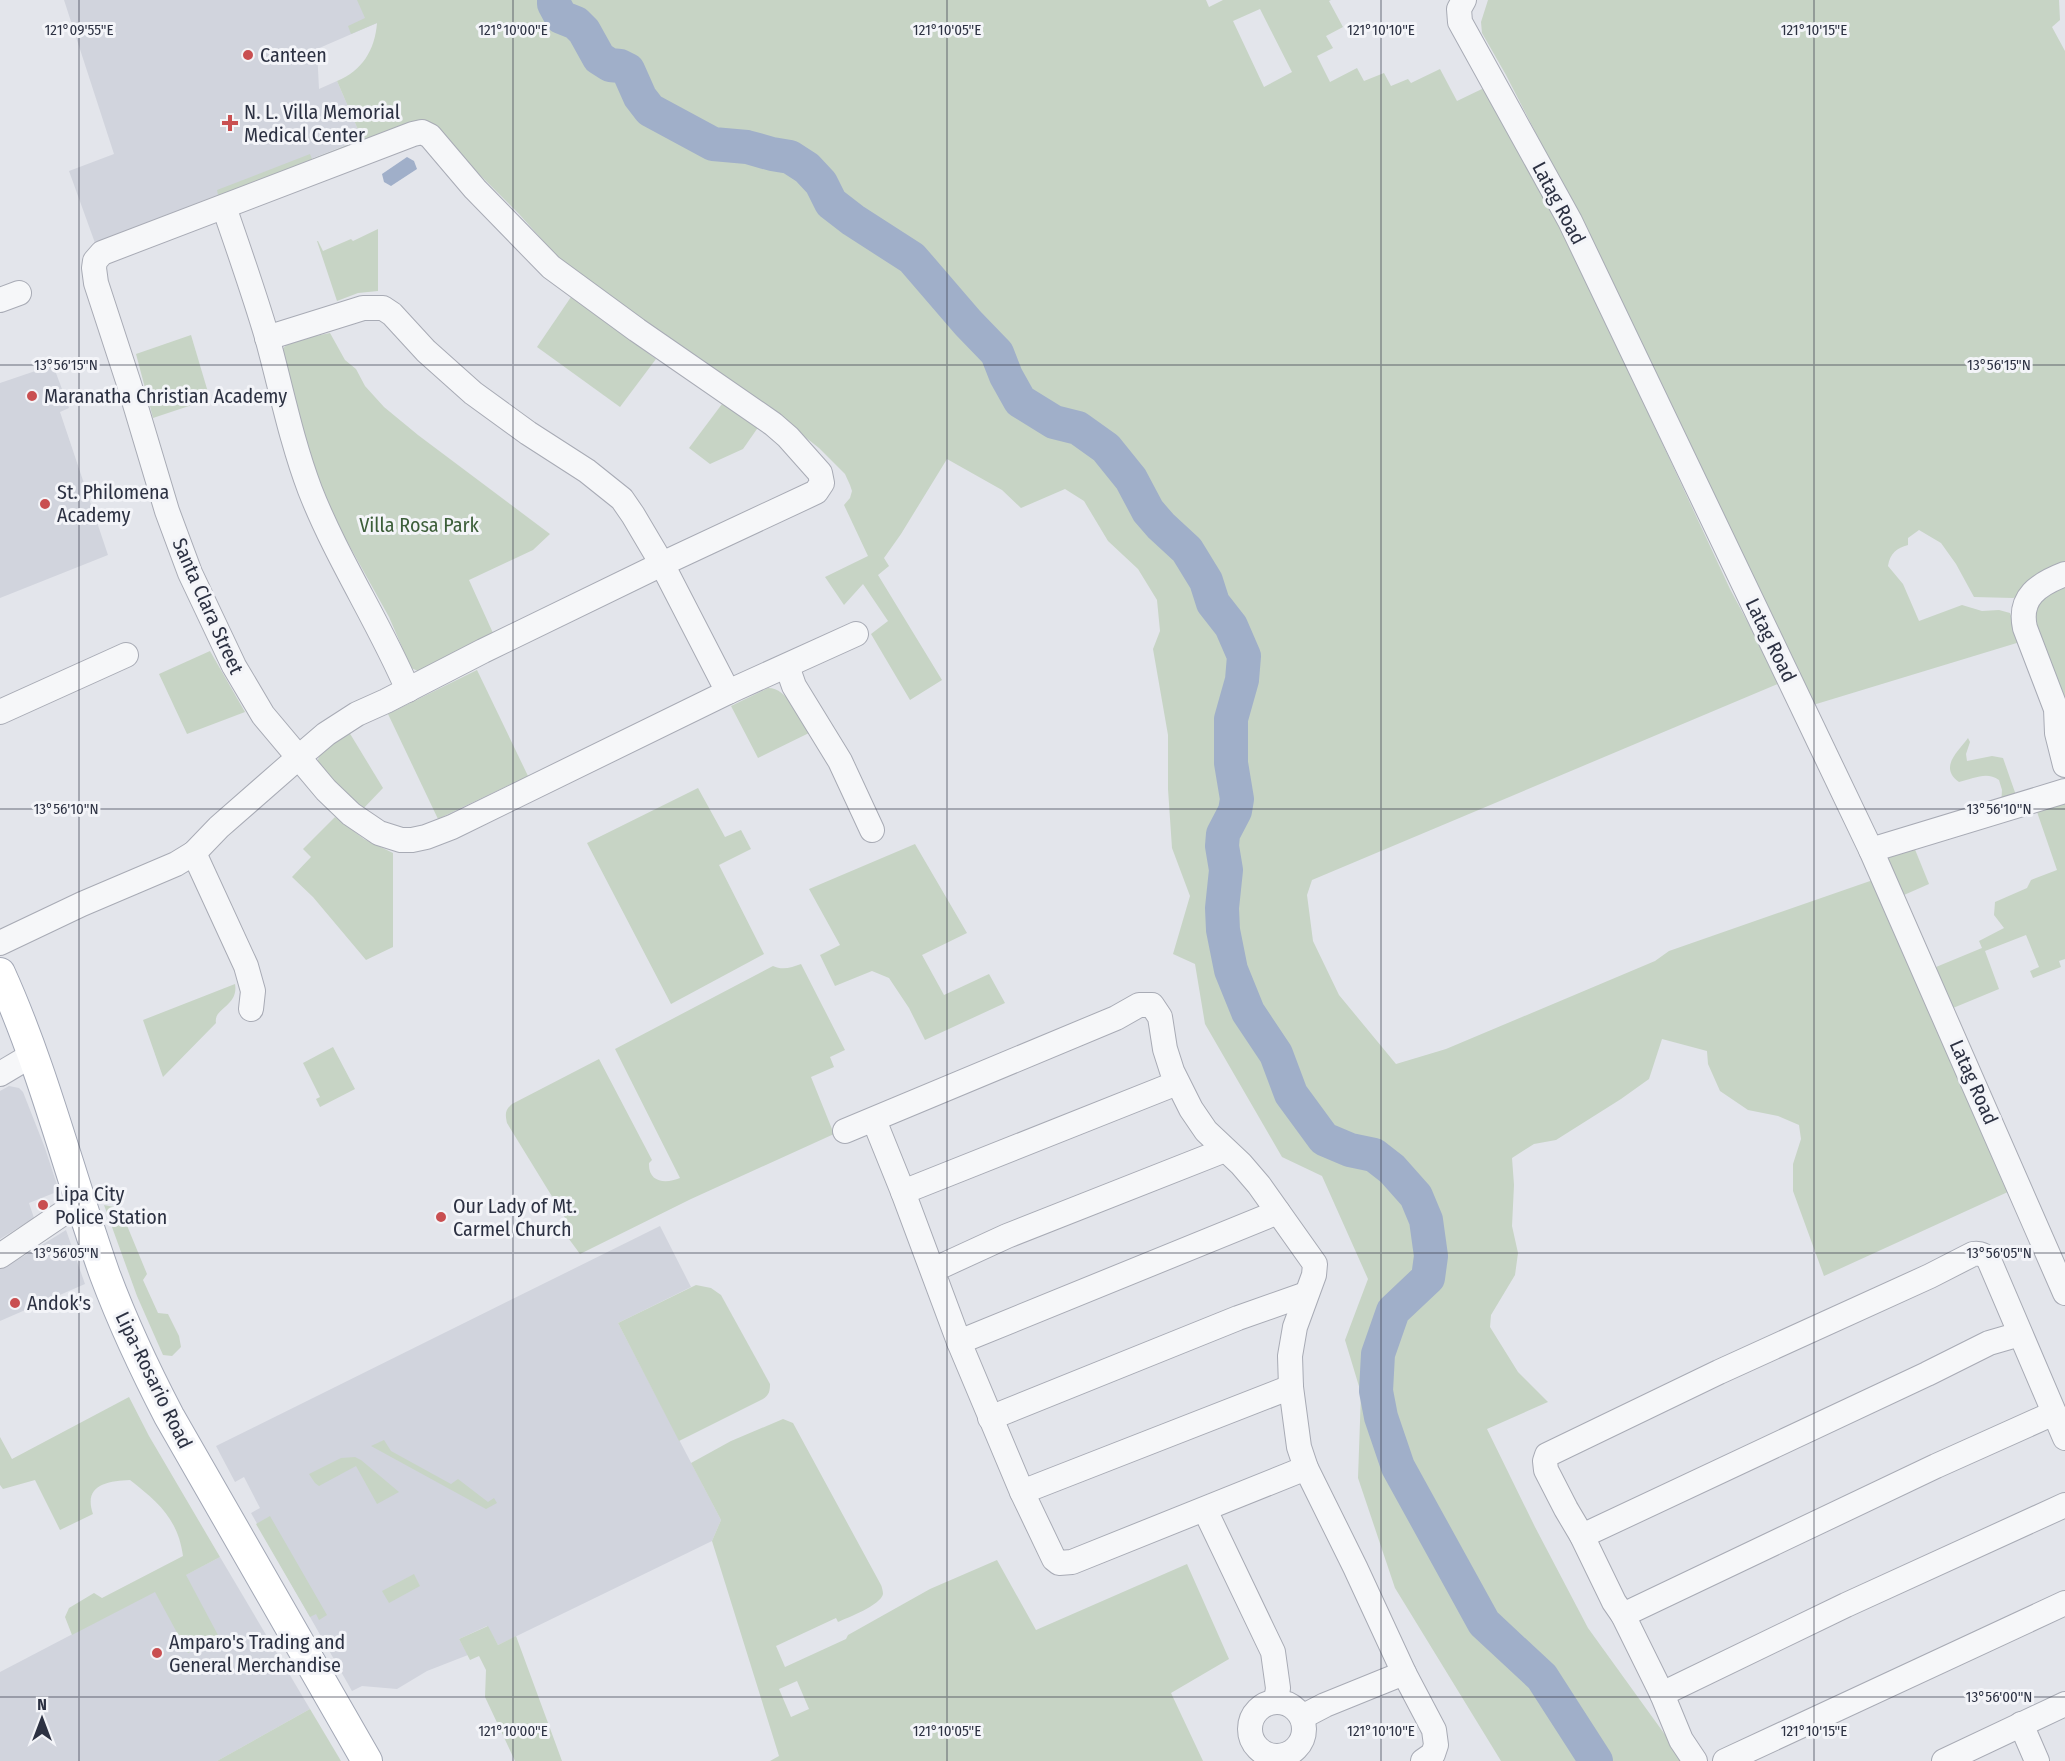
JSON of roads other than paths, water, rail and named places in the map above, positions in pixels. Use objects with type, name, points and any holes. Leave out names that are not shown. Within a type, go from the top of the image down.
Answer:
[{"type":"main road","name":"Lipa-Rosario Road","points":[[0,973],[32,1055],[81,1202],[139,1358],[168,1416],[367,1761]]},
{"type":"street","name":"Latag Road","points":[[1464,0],[1458,15],[1464,30],[1577,237],[1871,850],[1979,1092],[2058,1260],[2065,1293]]},
{"type":"street","points":[[0,943],[82,904],[176,864],[194,853],[219,827],[299,757],[342,723],[662,564],[816,492],[822,483],[820,473],[806,455],[773,424],[628,324],[551,267],[475,189],[430,136],[422,132],[224,207],[267,338],[310,490],[330,535],[384,638],[408,690]]},
{"type":"street","name":"Santa Clara Street","points":[[224,207],[102,253],[95,261],[94,268],[100,298],[187,567],[234,666],[253,700],[279,735],[336,802],[379,833],[400,840],[412,840],[426,837],[479,815],[728,692],[856,634]]},
{"type":"street","points":[[267,338],[363,308],[383,308],[392,314],[426,351],[473,393],[528,433],[587,471],[622,499],[662,564],[728,692]]},
{"type":"street","points":[[2065,574],[2043,584],[2035,591],[2023,607],[2022,615],[2056,709],[2057,733],[2065,765]]},
{"type":"street","points":[[0,712],[126,655]]},
{"type":"street","points":[[787,666],[794,686],[840,761],[872,830]]},
{"type":"street","points":[[1871,850],[2065,791]]},
{"type":"street","points":[[194,853],[246,966],[252,991],[251,1009]]},
{"type":"street","points":[[844,1131],[1116,1018],[1139,1005],[1152,1005],[1160,1017],[1165,1049],[1176,1083],[1191,1109],[1206,1131],[1241,1164],[1315,1264],[1314,1275],[1294,1327],[1290,1356],[1297,1438],[1306,1468],[1404,1673],[1434,1730],[1436,1745],[1433,1754],[1423,1761]]},
{"type":"street","points":[[0,1074],[32,1055]]},
{"type":"street","points":[[903,1192],[1176,1083]]},
{"type":"street","points":[[874,1120],[990,1418],[1050,1553],[1059,1563],[1072,1562],[1306,1468]]},
{"type":"street","points":[[933,1270],[1007,1236],[1225,1150]]},
{"type":"street","points":[[0,1256],[81,1202]]},
{"type":"street","points":[[959,1342],[1278,1212]]},
{"type":"street","points":[[1695,1761],[1681,1740],[1662,1694],[1623,1614],[1614,1602],[1546,1470],[1545,1461],[1548,1455],[1973,1254],[1985,1255],[1989,1260],[2065,1438]]},
{"type":"street","points":[[990,1418],[1306,1293]]},
{"type":"street","points":[[1582,1536],[1989,1343],[2020,1334]]},
{"type":"street","points":[[1022,1492],[1291,1387]]},
{"type":"street","points":[[1623,1614],[1936,1466],[2054,1413]]},
{"type":"street","points":[[1662,1694],[1846,1605],[2065,1504]]},
{"type":"street","points":[[1205,1510],[1273,1652],[1278,1688],[1276,1702]]},
{"type":"street","points":[[1725,1761],[2065,1603]]},
{"type":"street","points":[[1302,1718],[1324,1705],[1404,1673]]},
{"type":"street","points":[[1276,1702],[1291,1706],[1302,1718],[1304,1733],[1297,1748],[1283,1756],[1275,1759],[1258,1749],[1253,1742],[1250,1724],[1259,1709],[1267,1704],[1276,1702]]},
{"type":"street","points":[[1944,1761],[2065,1704]]},
{"type":"street","points":[[2021,1725],[2037,1761]]},
{"type":"water","points":[[407,157],[414,161],[417,169],[391,186],[384,182],[382,174]]},
{"type":"waterway","points":[[554,0],[561,17],[576,23],[584,31],[599,58],[610,65],[628,70],[640,97],[650,110],[713,144],[747,147],[790,157],[807,168],[821,183],[831,203],[912,258],[997,353],[1006,376],[1020,401],[1054,422],[1078,428],[1106,448],[1131,479],[1148,511],[1187,550],[1206,581],[1213,603],[1231,626],[1244,656],[1242,680],[1231,719],[1231,763],[1237,799],[1235,811],[1223,834],[1222,846],[1226,870],[1222,908],[1223,930],[1231,970],[1248,1012],[1276,1054],[1291,1094],[1324,1139],[1350,1150],[1374,1155],[1392,1169],[1416,1196],[1426,1220],[1431,1256],[1428,1278],[1393,1311],[1378,1354],[1376,1391],[1381,1417],[1398,1467],[1484,1623],[1542,1677],[1596,1761]]},
{"type":"place","name":"Canteen","points":[[248,55]]},
{"type":"place","name":"N. L. Villa Memorial Medical Center","points":[[230,123]]},
{"type":"place","name":"Maranatha Christian Academy","points":[[32,396]]},
{"type":"place","name":"St. Philomena Academy","points":[[45,504]]},
{"type":"place","name":"Lipa City Police Station","points":[[43,1205]]},
{"type":"place","name":"Our Lady of Mt. Carmel Church","points":[[441,1217]]},
{"type":"place","name":"Andok's","points":[[15,1303]]},
{"type":"place","name":"Amparo's Trading and General Merchandise","points":[[157,1653]]},
{"type":"park label","name":"Villa Rosa Park","points":[[419,525]]}]
